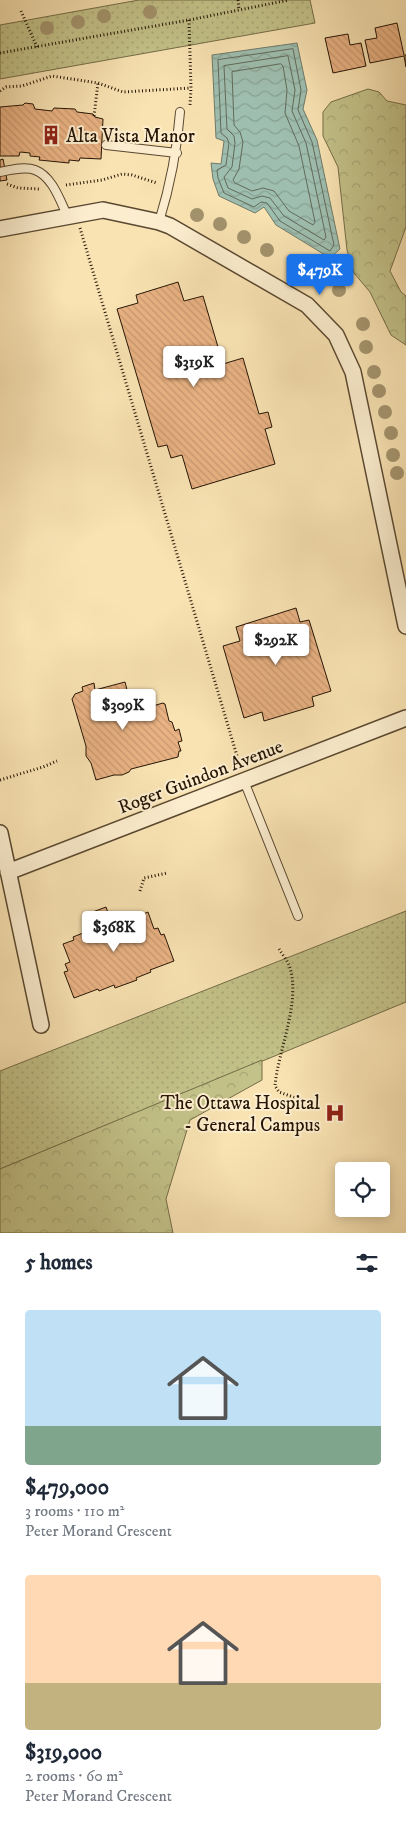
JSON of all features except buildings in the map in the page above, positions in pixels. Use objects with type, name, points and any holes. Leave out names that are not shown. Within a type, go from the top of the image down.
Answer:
[{"type":"street","points":[[0,229],[103,210],[159,222],[170,226],[308,305],[336,334],[353,372],[406,626]]},
{"type":"street","name":"Roger Guindon Avenue","points":[[8,872],[406,718]]},
{"type":"street","points":[[0,833],[41,1025]]},
{"type":"lane","points":[[159,222],[170,187],[177,153],[180,112]]},
{"type":"lane","points":[[106,145],[177,153]]},
{"type":"lane","points":[[0,172],[34,169],[45,176],[54,187],[72,216]]},
{"type":"lane","points":[[244,780],[298,916]]},
{"type":"path","points":[[238,0],[239,9]]},
{"type":"path","points":[[0,53],[189,20],[288,0]]},
{"type":"path","points":[[21,11],[37,47]]},
{"type":"path","points":[[0,91],[6,87],[22,86],[52,76],[98,83],[123,92],[191,88]]},
{"type":"path","points":[[94,116],[98,83]]},
{"type":"path","points":[[0,186],[6,183],[18,188],[38,189],[102,180],[122,174],[132,175],[170,187]]},
{"type":"path","points":[[72,216],[244,780]]},
{"type":"path","points":[[0,780],[43,767],[57,760]]},
{"type":"path","points":[[140,891],[144,878],[167,873]]},
{"type":"path","points":[[279,949],[289,965],[293,987],[286,1036],[275,1086],[279,1092],[308,1102]]},
{"type":"green space","points":[[139,0],[310,0],[315,23],[0,79],[0,25]]},
{"type":"green space","points":[[368,89],[379,92],[387,101],[406,105],[406,227],[390,271],[401,292],[406,296],[406,345],[391,335],[370,292],[354,273],[347,250],[338,167],[323,136],[323,112],[331,102]]},
{"type":"green space","points":[[406,911],[406,1002],[0,1169],[0,1071]]},
{"type":"green space","points":[[262,1060],[262,1080],[190,1120],[166,1199],[173,1233],[0,1233],[0,1169]]},
{"type":"water","points":[[297,43],[307,90],[303,109],[317,140],[340,249],[330,258],[276,225],[264,207],[255,213],[219,196],[213,179],[211,163],[221,164],[224,141],[216,138],[212,55]]},
{"type":"place","name":"Alta Vista Manor","points":[[51,135]]},
{"type":"place","name":"The Ottawa Hospital - General Campus","points":[[335,1113]]}]
